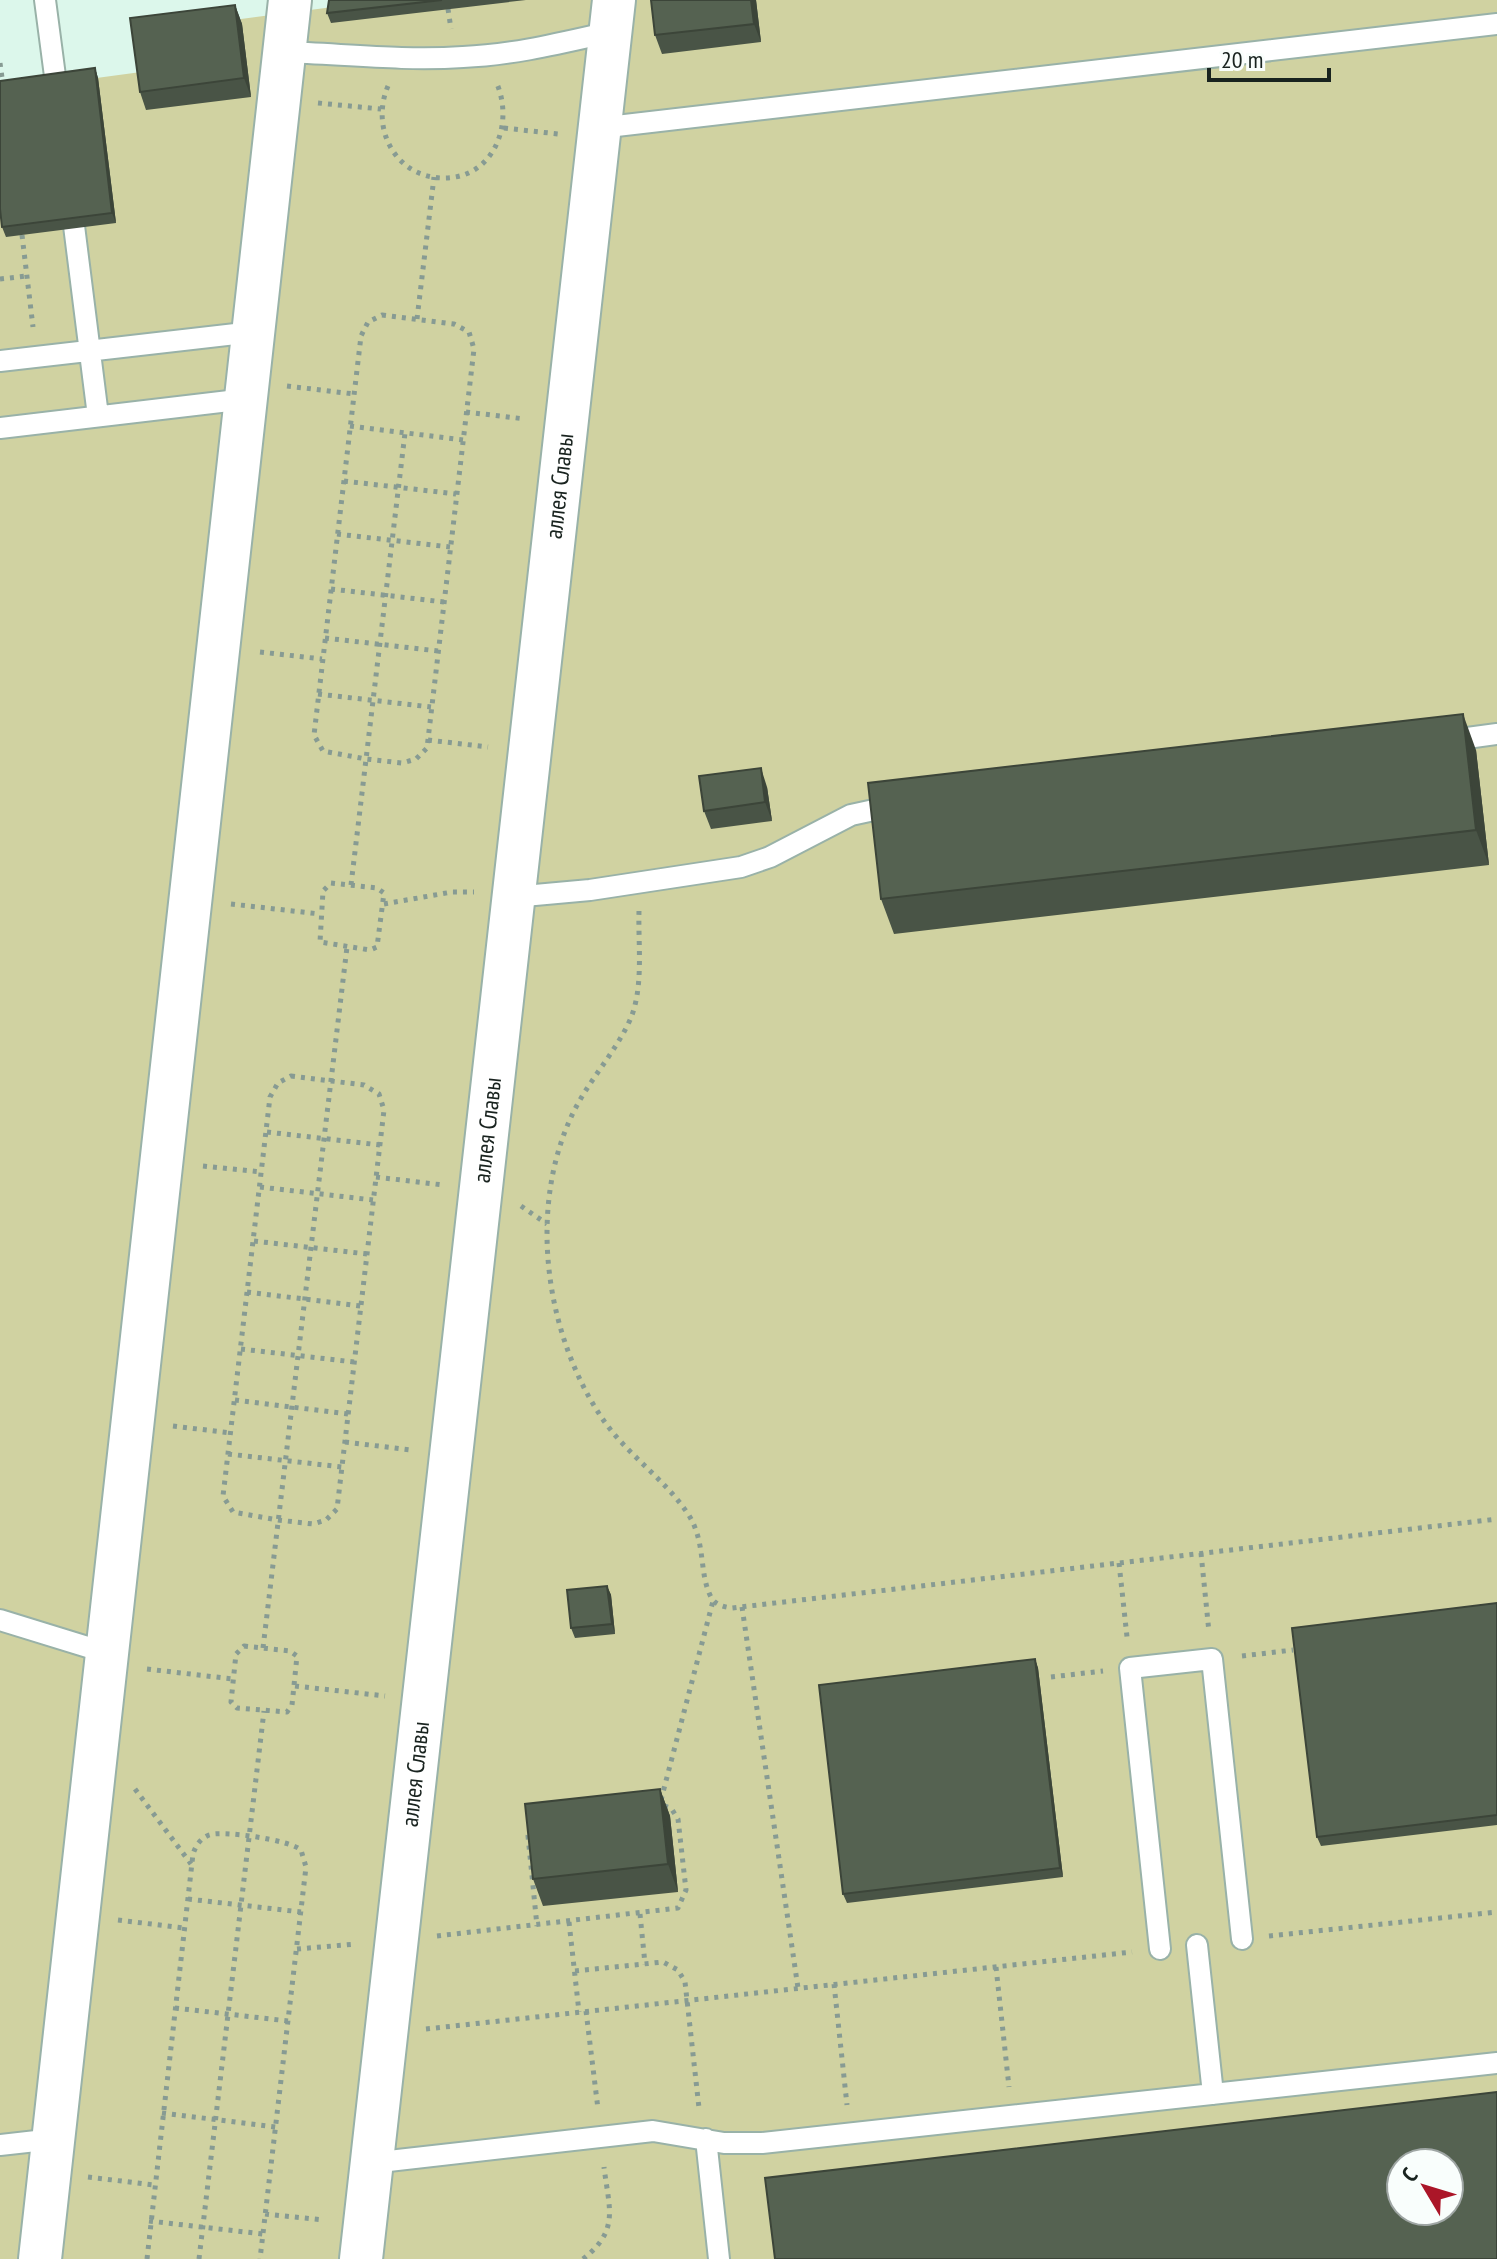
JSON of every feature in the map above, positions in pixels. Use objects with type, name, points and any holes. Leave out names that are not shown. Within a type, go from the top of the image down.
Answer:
[{"type":"street","points":[[40,2259],[290,0]]},
{"type":"street","name":"аллея Славы","points":[[363,2242],[612,16]]},
{"type":"lane","points":[[45,0],[61,124]]},
{"type":"lane","points":[[284,52],[416,59],[466,57],[519,51],[612,16]]},
{"type":"lane","points":[[598,133],[1497,24]]},
{"type":"lane","points":[[69,185],[98,416]]},
{"type":"lane","points":[[0,361],[253,332]]},
{"type":"lane","points":[[0,428],[98,416],[246,390]]},
{"type":"lane","points":[[1420,744],[1497,734]]},
{"type":"lane","points":[[513,897],[639,882],[755,863],[851,815],[924,801]]},
{"type":"lane","points":[[0,1620],[107,1658]]},
{"type":"lane","points":[[1160,1949],[1130,1668],[1212,1659],[1242,1939]]},
{"type":"lane","points":[[1197,1945],[1213,2094]]},
{"type":"lane","points":[[371,2163],[644,2131],[749,2144],[1497,2063]]},
{"type":"lane","points":[[704,2139],[719,2259]]},
{"type":"lane","points":[[0,2145],[52,2156]]},
{"type":"path","points":[[416,59],[398,71],[386,88],[381,109],[382,130],[390,149],[405,165],[424,174],[445,178],[465,173],[483,162],[497,146],[504,128],[504,105],[498,85],[484,68],[466,57]]},
{"type":"path","points":[[0,63],[4,90]]},
{"type":"path","points":[[278,99],[381,109]]},
{"type":"path","points":[[504,128],[598,133]]},
{"type":"path","points":[[417,319],[434,177]]},
{"type":"path","points":[[22,235],[37,356]]},
{"type":"path","points":[[0,279],[27,276]]},
{"type":"path","points":[[382,315],[454,324],[463,327],[473,339],[428,740],[422,754],[409,761],[330,754],[318,747],[314,735],[354,394],[361,336],[368,322],[382,315]]},
{"type":"path","points":[[246,390],[354,394]]},
{"type":"path","points":[[466,412],[566,423]]},
{"type":"path","points":[[350,426],[463,440]]},
{"type":"path","points":[[351,885],[405,433]]},
{"type":"path","points":[[344,481],[456,494]]},
{"type":"path","points":[[337,534],[450,547]]},
{"type":"path","points":[[331,589],[444,602]]},
{"type":"path","points":[[325,638],[438,651]]},
{"type":"path","points":[[218,647],[322,659]]},
{"type":"path","points":[[318,694],[431,707]]},
{"type":"path","points":[[428,740],[529,751]]},
{"type":"path","points":[[639,882],[637,998],[630,1019],[583,1093],[568,1124],[550,1191],[548,1262],[561,1328],[582,1383],[603,1420],[630,1455],[686,1511],[699,1536],[713,1601],[660,1805]]},
{"type":"path","points":[[331,883],[351,885],[381,889],[384,904],[377,947],[370,950],[320,942],[324,887],[331,883]]},
{"type":"path","points":[[384,904],[452,892],[513,897]]},
{"type":"path","points":[[190,899],[320,914]]},
{"type":"path","points":[[263,1648],[347,947]]},
{"type":"path","points":[[291,1076],[364,1085],[379,1094],[384,1110],[337,1509],[332,1515],[313,1524],[240,1516],[228,1508],[223,1496],[267,1132],[270,1097],[278,1083],[291,1076]]},
{"type":"path","points":[[267,1132],[380,1145]]},
{"type":"path","points":[[162,1161],[262,1172]]},
{"type":"path","points":[[260,1187],[373,1200]]},
{"type":"path","points":[[254,1241],[367,1254]]},
{"type":"path","points":[[247,1292],[361,1306]]},
{"type":"path","points":[[241,1349],[354,1362]]},
{"type":"path","points":[[235,1400],[348,1414]]},
{"type":"path","points":[[133,1422],[231,1433]]},
{"type":"path","points":[[345,1442],[450,1454]]},
{"type":"path","points":[[228,1454],[342,1467]]},
{"type":"path","points":[[713,1601],[725,1607],[742,1607],[1497,1519]]},
{"type":"path","points":[[1201,1553],[1212,1659],[1293,1650]]},
{"type":"path","points":[[1051,1677],[1130,1668],[1119,1563]]},
{"type":"path","points":[[742,1607],[798,1988]]},
{"type":"path","points":[[239,1648],[290,1651],[297,1656],[292,1705],[287,1712],[233,1705],[233,1679],[239,1648]]},
{"type":"path","points":[[107,1658],[233,1679]]},
{"type":"path","points":[[295,1686],[423,1700]]},
{"type":"path","points":[[199,2259],[264,1711]]},
{"type":"path","points":[[98,1740],[192,1865]]},
{"type":"path","points":[[297,1949],[671,1911],[686,1897],[678,1819],[671,1808],[660,1805],[645,1807]]},
{"type":"path","points":[[537,1819],[528,1836],[537,1926]]},
{"type":"path","points":[[147,2259],[192,1865],[196,1846],[206,1836],[286,1842],[301,1850],[306,1867],[260,2259]]},
{"type":"path","points":[[188,1899],[301,1912]]},
{"type":"path","points":[[1242,1939],[1497,1912]]},
{"type":"path","points":[[640,1914],[645,1964]]},
{"type":"path","points":[[78,1916],[184,1928]]},
{"type":"path","points":[[569,1922],[579,2012]]},
{"type":"path","points":[[385,2034],[1160,1949]]},
{"type":"path","points":[[575,1971],[667,1963],[678,1970],[685,1982],[704,2139]]},
{"type":"path","points":[[996,1967],[1012,2116]]},
{"type":"path","points":[[834,1984],[850,2134]]},
{"type":"path","points":[[175,2008],[288,2021]]},
{"type":"path","points":[[162,2113],[276,2127]]},
{"type":"path","points":[[52,2156],[154,2185]]},
{"type":"path","points":[[265,2214],[363,2242]]},
{"type":"path","points":[[149,2221],[263,2234]]},
{"type":"green space","points":[[334,0],[1497,0],[1497,2259],[0,2259],[0,91],[141,72],[241,24],[241,19],[333,7]]},
{"type":"building","points":[[329,0],[442,0],[327,13]]},
{"type":"building","points":[[651,0],[751,0],[754,24],[655,35]]},
{"type":"building","points":[[235,5],[244,78],[140,92],[130,18]]},
{"type":"building","points":[[95,68],[112,213],[2,227],[0,81]]},
{"type":"building","points":[[1463,714],[1476,830],[881,899],[868,783]]},
{"type":"building","points":[[761,768],[765,802],[704,811],[699,776]]},
{"type":"building","points":[[607,1586],[612,1624],[571,1628],[567,1590]]},
{"type":"building","points":[[1497,1603],[1497,1815],[1317,1837],[1292,1628]]},
{"type":"building","points":[[1035,1659],[1060,1868],[843,1894],[819,1685]]},
{"type":"building","points":[[660,1789],[668,1864],[533,1879],[525,1804]]},
{"type":"building","points":[[1497,2092],[1497,2259],[775,2259],[765,2178]]}]
